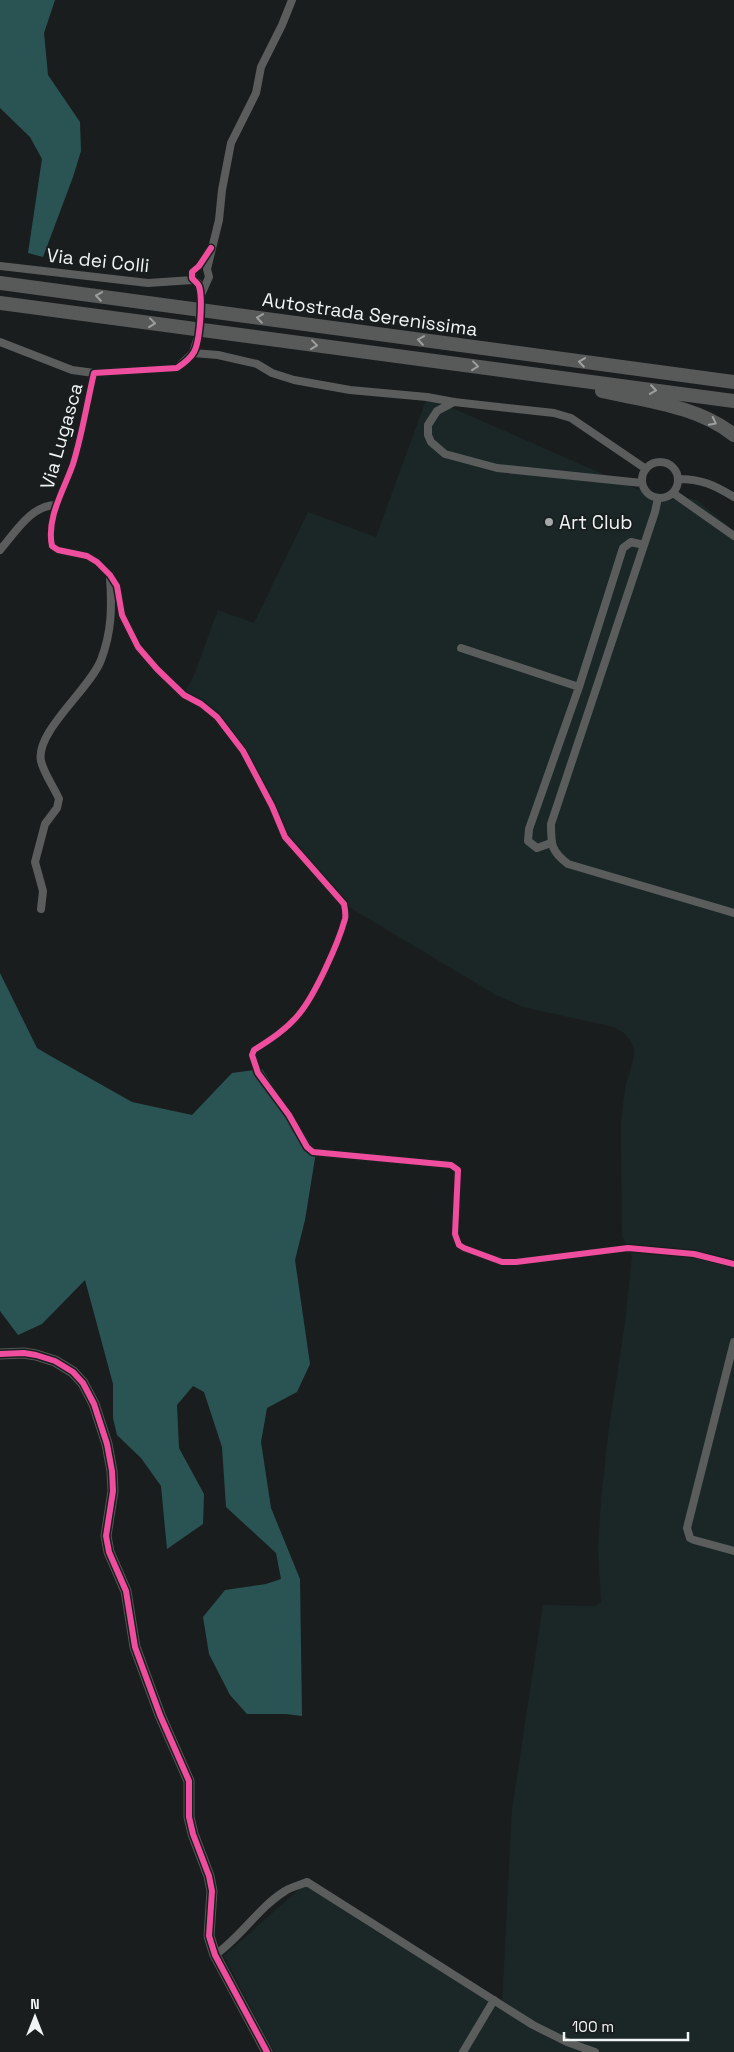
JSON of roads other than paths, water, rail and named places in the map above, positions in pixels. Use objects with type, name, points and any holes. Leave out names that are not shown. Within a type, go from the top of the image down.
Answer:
[{"type":"highway","name":"Autostrada Serenissima","points":[[0,282],[734,382]]},
{"type":"highway","name":"Autostrada Serenissima","points":[[0,303],[734,401]]},
{"type":"highway","points":[[611,366],[734,372]]},
{"type":"highway","points":[[497,368],[693,412],[716,422],[734,435]]},
{"type":"street","points":[[198,277],[209,277],[207,269],[219,220],[222,190],[231,143],[256,93],[261,67],[292,0]]},
{"type":"street","points":[[198,277],[211,248]]},
{"type":"street","name":"Via dei Colli","points":[[0,266],[148,283],[198,277]]},
{"type":"street","points":[[198,277],[207,269]]},
{"type":"street","points":[[197,340],[193,353],[218,355],[257,364],[272,373],[294,380],[350,390],[554,412],[572,418],[646,469]]},
{"type":"street","name":"Via Lugasca","points":[[0,342],[72,370],[94,373],[177,368],[193,353]]},
{"type":"street","name":"Via Lugasca","points":[[94,373],[73,464],[56,505],[50,539],[52,546],[58,550],[87,556],[97,562],[110,575]]},
{"type":"street","points":[[454,402],[437,411],[428,425],[430,442],[445,454],[497,468],[642,483]]},
{"type":"street","points":[[656,462],[669,464],[674,467],[678,479],[673,493],[658,498],[647,493],[642,483],[646,469],[656,462]]},
{"type":"street","points":[[678,479],[696,479],[710,483],[734,497]]},
{"type":"street","points":[[673,493],[734,536]]},
{"type":"street","points":[[658,498],[551,824],[551,843],[557,856],[568,864],[734,913]]},
{"type":"street","points":[[0,550],[20,526],[37,511],[49,505],[56,505]]},
{"type":"street","points":[[551,843],[537,848],[528,841],[528,829],[578,687],[623,548],[631,542],[644,545]]},
{"type":"street","points":[[41,909],[43,891],[35,862],[45,824],[57,808],[59,799],[41,760],[42,745],[57,720],[93,676],[100,661],[110,629],[112,612],[110,575]]},
{"type":"street","points":[[110,575],[117,586],[122,616],[138,647],[156,669],[184,695],[201,704],[217,717],[243,751],[272,806],[285,838],[344,904],[346,917],[308,1002],[298,1016],[273,1038],[254,1050],[252,1055],[258,1073],[289,1115],[307,1147],[313,1152],[456,1167],[458,1170],[456,1240],[464,1248],[502,1262],[516,1262],[628,1248],[694,1254],[734,1264]]},
{"type":"street","points":[[461,648],[578,687]]},
{"type":"street","points":[[734,1342],[687,1528],[690,1538],[694,1540],[734,1551]]},
{"type":"street","points":[[0,1354],[36,1354],[55,1361],[73,1372],[83,1384],[94,1404],[112,1470],[114,1491],[106,1536],[108,1552],[126,1590],[135,1647],[160,1715],[189,1781],[189,1817],[193,1834],[209,1876],[212,1891],[209,1936],[215,1955],[268,2052]]},
{"type":"street","points":[[215,1955],[226,1947],[262,1908],[286,1890],[307,1882],[533,2026],[567,2042],[595,2052]]},
{"type":"street","points":[[463,2052],[494,2000]]},
{"type":"tunnel","points":[[198,331],[201,295]]},
{"type":"place","name":"Art Club","points":[[549,522]]}]
